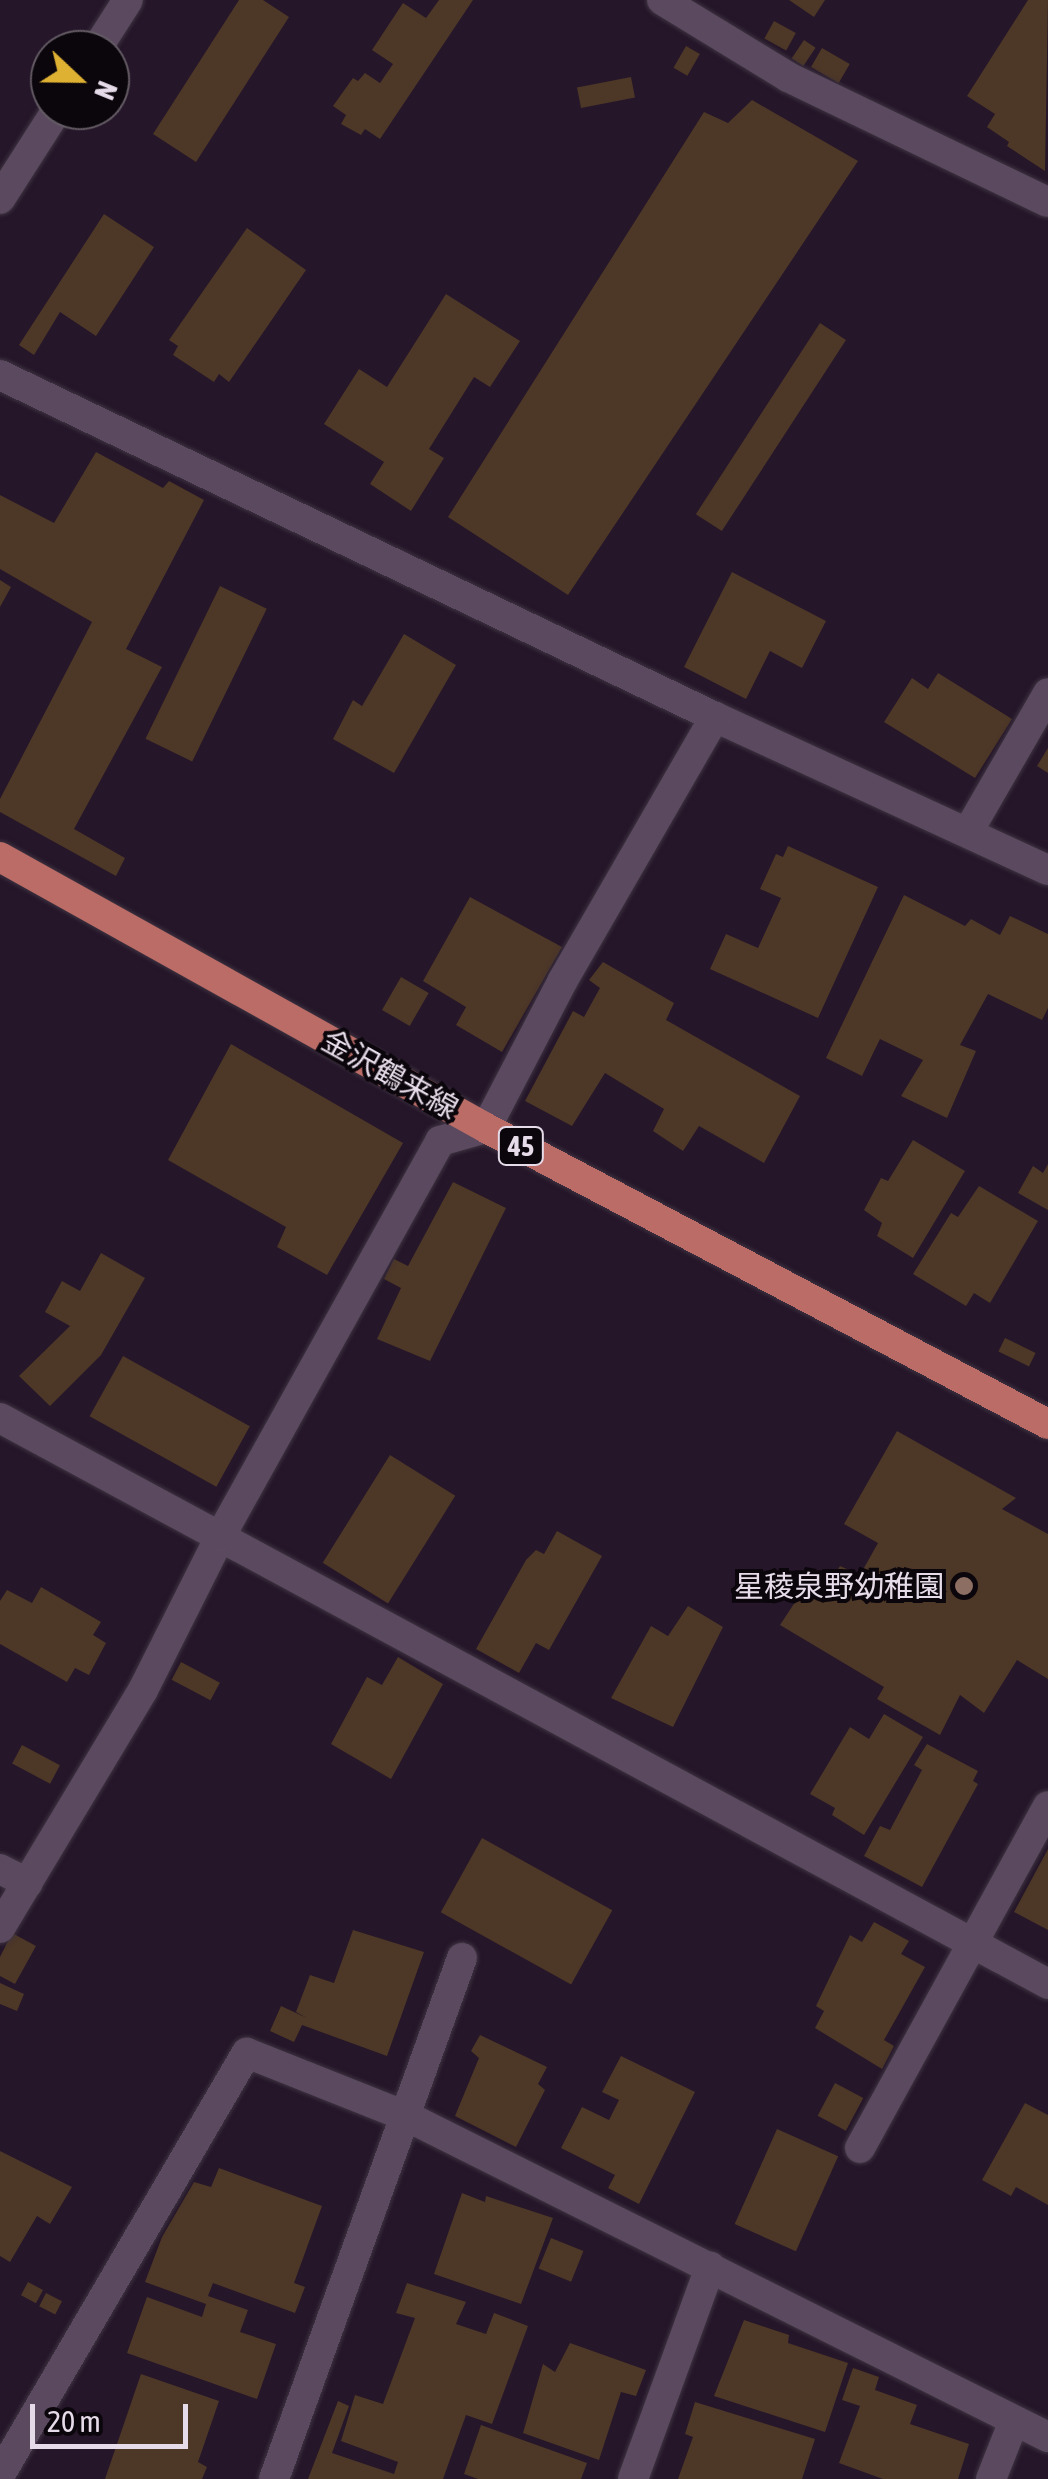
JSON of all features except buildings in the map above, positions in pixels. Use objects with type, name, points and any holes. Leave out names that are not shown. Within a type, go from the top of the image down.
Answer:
[{"type":"main road","name":"金沢鶴来線","points":[[0,858],[486,1128],[1048,1424]]},
{"type":"street","points":[[109,30],[128,0]]},
{"type":"street","points":[[662,0],[788,77],[1048,202]]},
{"type":"street","points":[[0,200],[44,130]]},
{"type":"street","points":[[0,375],[715,718],[968,830],[1048,870]]},
{"type":"street","points":[[968,830],[1048,693]]},
{"type":"street","points":[[0,1928],[144,1690],[221,1535],[440,1141],[486,1128],[564,980],[715,718]]},
{"type":"street","points":[[0,1418],[1048,1984]]},
{"type":"street","points":[[860,2148],[1048,1806]]},
{"type":"street","points":[[0,1869],[28,1884]]},
{"type":"street","points":[[274,2479],[462,1958]]},
{"type":"street","points":[[0,2475],[247,2053],[408,2116],[1048,2437]]},
{"type":"street","points":[[633,2479],[710,2267]]},
{"type":"street","points":[[991,2479],[1014,2420]]},
{"type":"place","name":"星稜泉野幼稚園","points":[[964,1586]]}]
